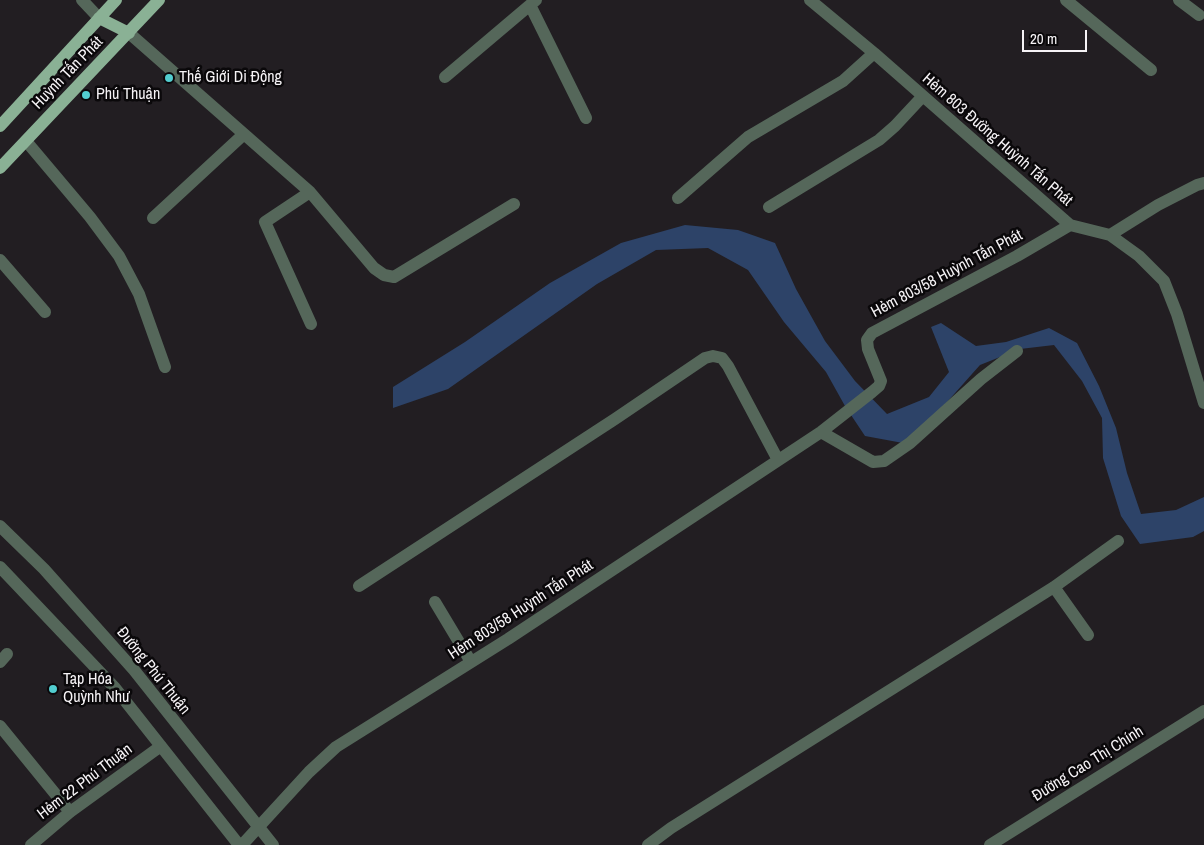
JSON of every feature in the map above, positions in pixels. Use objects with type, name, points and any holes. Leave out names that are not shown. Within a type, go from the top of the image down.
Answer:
[{"type":"main road","name":"Huỳnh Tấn Phát","points":[[0,126],[116,0]]},
{"type":"main road","name":"Huỳnh Tấn Phát","points":[[0,168],[159,0]]},
{"type":"main road","points":[[100,18],[129,33]]},
{"type":"street","points":[[82,0],[100,18]]},
{"type":"street","name":"Hẻm 803 Đường Huỳnh Tấn Phát","points":[[810,0],[874,53],[1070,225],[1110,235],[1139,256],[1164,281],[1178,314],[1204,404]]},
{"type":"street","points":[[1066,0],[1151,70]]},
{"type":"street","points":[[1179,0],[1199,15]]},
{"type":"street","points":[[446,77],[533,2],[586,118]]},
{"type":"street","points":[[129,33],[310,192],[374,268],[384,275],[394,277],[514,204]]},
{"type":"street","points":[[678,198],[748,137],[843,81],[874,53]]},
{"type":"street","points":[[768,207],[878,140],[895,126],[922,97]]},
{"type":"street","points":[[153,218],[244,134]]},
{"type":"street","points":[[26,141],[119,256],[139,294],[165,367]]},
{"type":"street","points":[[1110,235],[1158,205],[1197,185],[1204,184]]},
{"type":"street","points":[[310,192],[265,222],[311,324]]},
{"type":"street","name":"Hẻm 803/58 Huỳnh Tấn Phát","points":[[240,845],[309,772],[336,747],[471,662],[821,432],[872,392],[879,386],[881,381],[868,349],[867,340],[872,332],[1017,256],[1070,225]]},
{"type":"street","points":[[0,260],[45,312]]},
{"type":"street","points":[[821,432],[873,462],[884,461],[910,443],[980,379],[1017,351]]},
{"type":"street","points":[[359,586],[705,358],[713,356],[722,358],[728,366],[778,460]]},
{"type":"street","name":"Đường Phú Thuận","points":[[0,526],[44,569],[134,670],[273,845]]},
{"type":"street","points":[[648,845],[671,828],[1054,587],[1118,541]]},
{"type":"street","points":[[0,567],[114,688],[240,845]]},
{"type":"street","points":[[1054,587],[1088,635]]},
{"type":"street","points":[[435,602],[471,662]]},
{"type":"street","name":"Đường Cao Thị Chính","points":[[990,845],[1204,711]]},
{"type":"street","points":[[0,726],[70,812]]},
{"type":"street","name":"Hẻm 22 Phú Thuận","points":[[30,845],[70,812],[161,746]]},
{"type":"water","points":[[685,225],[738,230],[775,243],[796,289],[825,341],[855,381],[887,414],[929,397],[949,372],[931,327],[941,323],[976,346],[1006,342],[1049,328],[1077,343],[1099,386],[1116,428],[1127,473],[1141,514],[1176,510],[1204,497],[1204,531],[1193,537],[1140,544],[1121,516],[1103,458],[1102,418],[1082,381],[1054,345],[1020,349],[980,365],[931,420],[903,443],[865,436],[826,372],[784,322],[748,270],[708,248],[656,250],[597,284],[448,389],[393,408],[393,387],[465,342],[550,283],[621,243]]},
{"type":"place","name":"Thế Giới Di Động","points":[[169,78]]},
{"type":"place","name":"Phú Thuận","points":[[86,95]]},
{"type":"place","name":"Tạp Hóa Quỳnh Như","points":[[53,689]]}]
